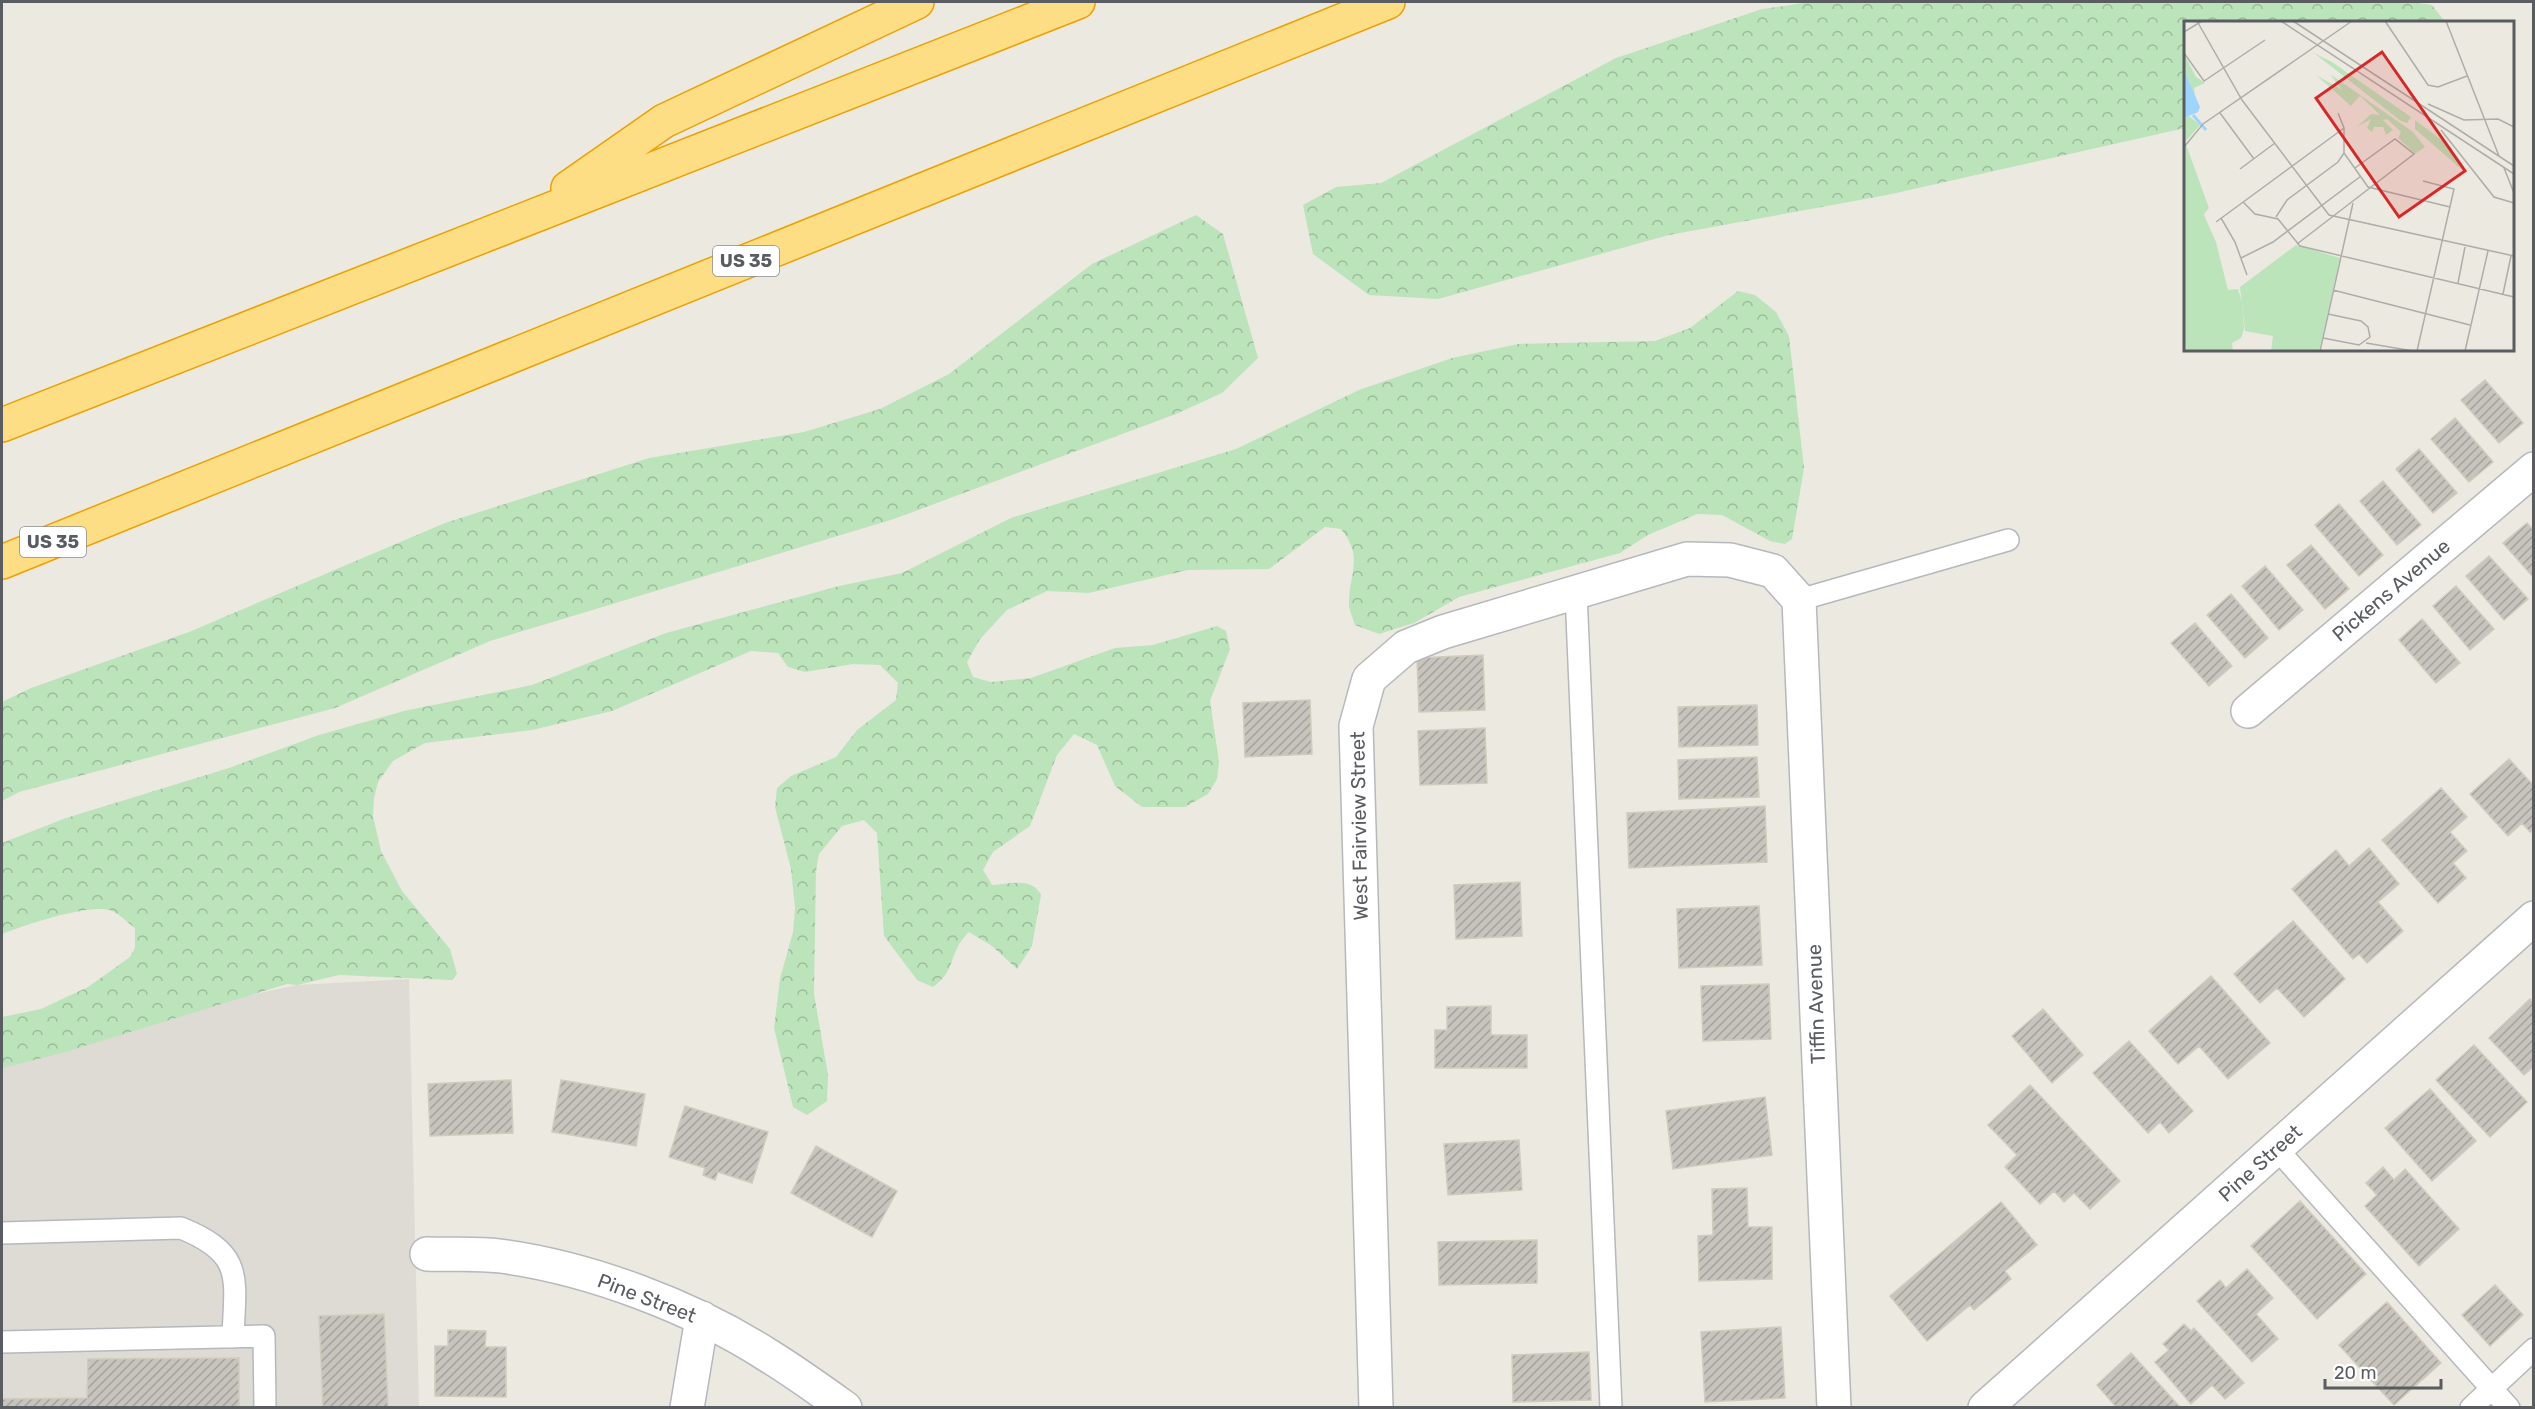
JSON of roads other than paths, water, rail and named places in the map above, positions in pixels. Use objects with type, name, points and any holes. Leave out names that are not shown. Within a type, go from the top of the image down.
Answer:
[{"type":"highway","points":[[525,219],[664,121],[917,2]]},
{"type":"highway","points":[[2,425],[1077,2]]},
{"type":"highway","name":"US 35","points":[[2,562],[1388,2]]},
{"type":"street","name":"Pickens Avenue","points":[[2248,711],[2534,469]]},
{"type":"street","name":"West Fairview Street","points":[[1376,1407],[1356,726],[1370,679],[1406,647],[1443,632],[1687,560],[1730,560],[1773,571],[1799,600]]},
{"type":"street","name":"Tiffin Avenue","points":[[1799,600],[1834,1407]]},
{"type":"street","name":"Pine Street","points":[[1985,1407],[2534,918]]},
{"type":"street","name":"Pine Street","points":[[427,1254],[498,1256],[560,1267],[634,1292],[702,1318],[768,1355],[845,1407]]},
{"type":"street","points":[[687,1407],[702,1318]]},
{"type":"lane","points":[[1799,600],[2008,540]]},
{"type":"lane","points":[[1576,593],[1611,1407]]},
{"type":"lane","points":[[2276,1148],[2491,1390],[2509,1407]]},
{"type":"lane","points":[[2,1233],[181,1228],[206,1238],[224,1255],[235,1275],[233,1337]]},
{"type":"lane","points":[[2,1342],[264,1336],[265,1407]]},
{"type":"lane","points":[[2471,1407],[2534,1349]]}]
